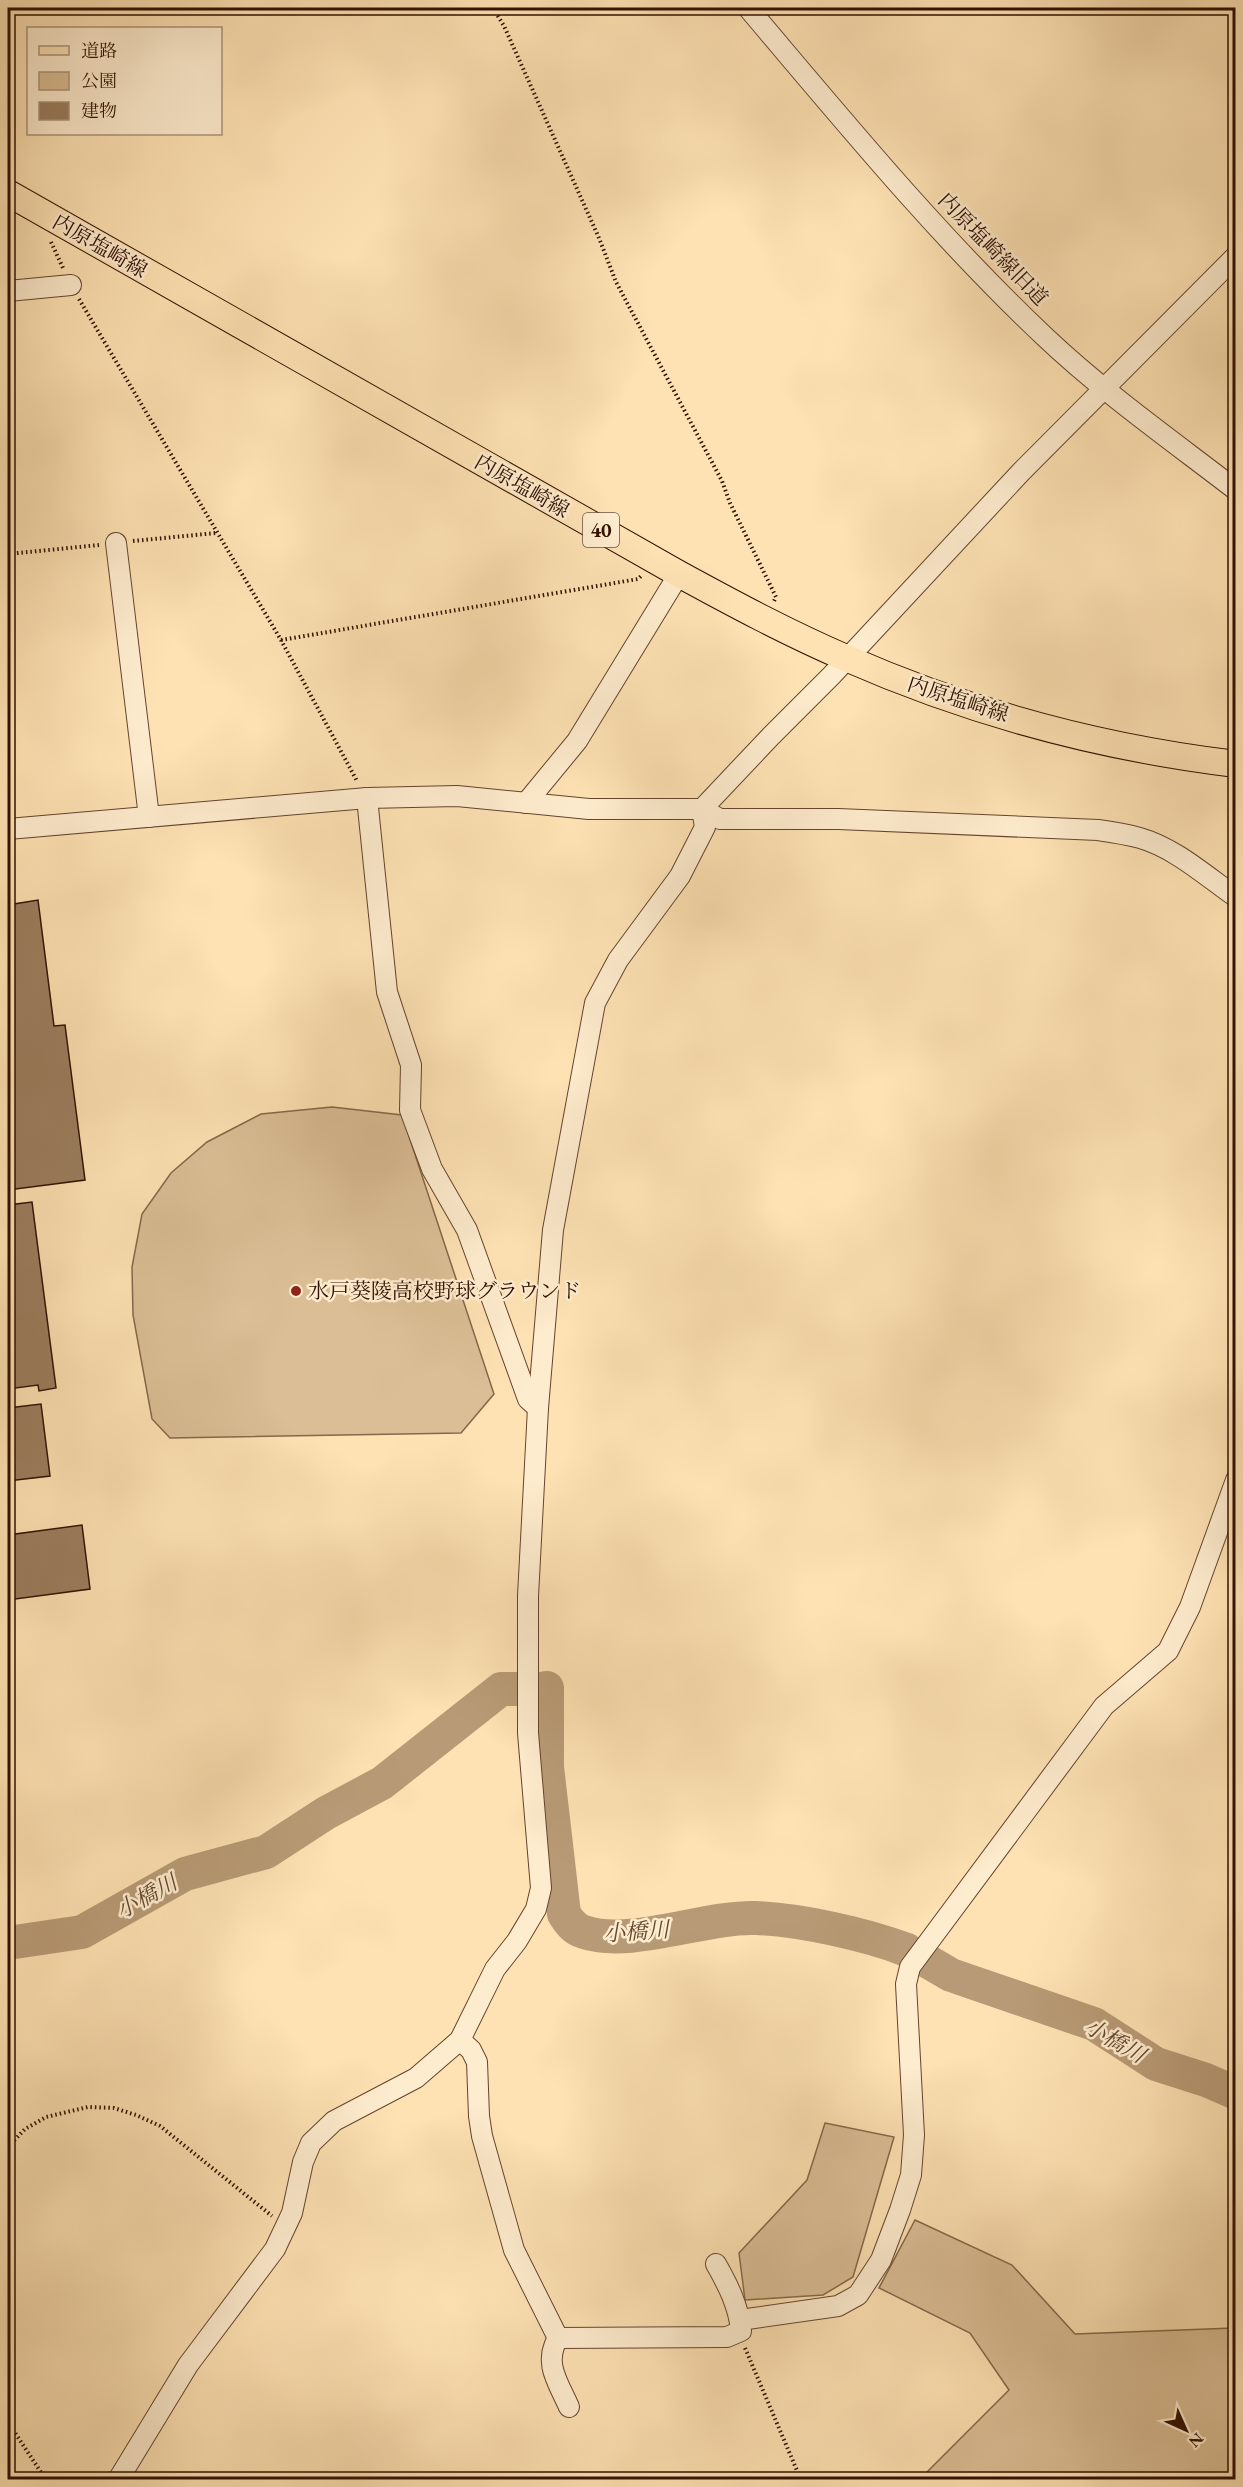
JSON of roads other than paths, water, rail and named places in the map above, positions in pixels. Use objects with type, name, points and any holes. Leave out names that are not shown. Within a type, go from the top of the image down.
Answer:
[{"type":"main road","name":"内原塩崎線","points":[[8,193],[765,621],[847,659],[904,682],[1004,715],[1125,746],[1236,764]]},
{"type":"street","name":"内原塩崎線旧道","points":[[748,8],[878,160],[991,285],[1046,338],[1104,387],[1236,490]]},
{"type":"street","points":[[702,809],[847,659],[1013,480],[1236,256]]},
{"type":"street","points":[[8,291],[71,285]]},
{"type":"street","points":[[116,543],[149,817]]},
{"type":"street","points":[[526,803],[576,741],[679,574]]},
{"type":"street","points":[[8,829],[367,798],[457,796],[589,809],[702,809],[720,819],[838,819],[1098,830],[1142,838],[1173,853],[1236,897]]},
{"type":"street","points":[[367,798],[387,992],[411,1065],[410,1110],[432,1169],[467,1230],[528,1399],[538,1408]]},
{"type":"street","points":[[118,2480],[188,2365],[275,2249],[292,2213],[303,2162],[311,2143],[334,2121],[416,2078],[460,2040],[495,1969],[517,1941],[536,1909],[542,1888],[528,1733],[528,1596],[538,1408],[553,1230],[595,1003],[618,960],[680,876],[705,827],[702,809]]},
{"type":"street","points":[[558,2338],[727,2337],[740,2326],[838,2306],[858,2295],[881,2260],[911,2175],[914,2135],[906,1984],[910,1967],[1104,1707],[1168,1651],[1190,1607],[1234,1487]]},
{"type":"street","points":[[460,2040],[471,2050],[477,2062],[478,2116],[514,2250],[558,2338]]},
{"type":"street","points":[[716,2264],[732,2295],[740,2326]]},
{"type":"street","points":[[558,2338],[550,2355],[551,2365],[569,2407]]},
{"type":"waterway","name":"小橋川","points":[[542,1689],[547,1688],[547,1767],[564,1914],[580,1931],[603,1936],[623,1936],[756,1918],[833,1929],[907,1950]]},
{"type":"waterway","name":"小橋川","points":[[8,1943],[82,1932],[185,1874],[266,1852],[326,1813],[382,1783],[501,1689],[521,1689]]},
{"type":"waterway","name":"小橋川","points":[[927,1961],[951,1975],[1094,2024],[1156,2064],[1206,2080],[1236,2093]]},
{"type":"place","name":"水戸葵陵高校野球グラウンド","points":[[296,1291]]}]
